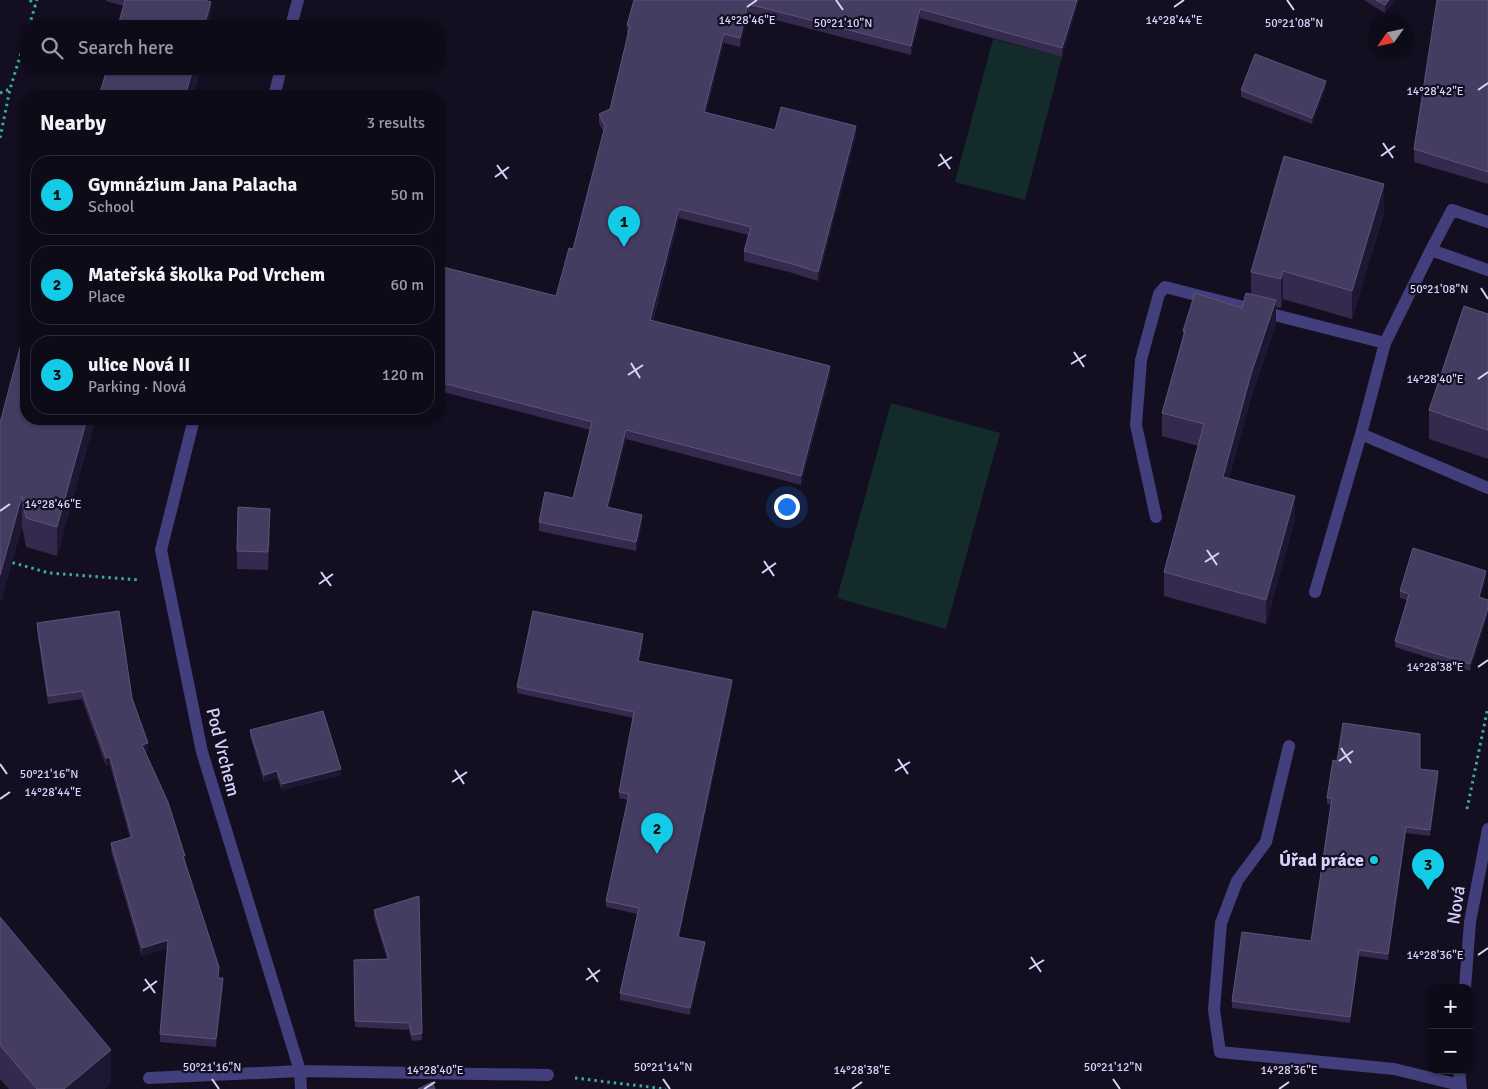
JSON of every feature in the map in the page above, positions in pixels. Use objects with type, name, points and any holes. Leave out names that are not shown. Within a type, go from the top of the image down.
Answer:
[{"type":"street","points":[[293,20],[298,0]]},
{"type":"street","points":[[276,90],[279,75]]},
{"type":"street","points":[[1315,592],[1361,434],[1385,342],[1452,210],[1488,222]]},
{"type":"street","points":[[1431,250],[1488,270]]},
{"type":"street","points":[[1156,517],[1136,425],[1141,360],[1159,294],[1165,287],[1385,342]]},
{"type":"street","name":"Pod Vrchem","points":[[192,425],[161,550],[202,752],[300,1071],[300,1089]]},
{"type":"street","points":[[1361,434],[1488,488]]},
{"type":"street","points":[[1289,746],[1266,842],[1237,881],[1221,923],[1214,1010],[1220,1052],[1394,1069],[1460,1087],[1459,1074]]},
{"type":"street","name":"Nová","points":[[1465,984],[1470,922],[1488,830]]},
{"type":"street","points":[[149,1078],[300,1071],[548,1075]]},
{"type":"path","points":[[30,0],[35,7]]},
{"type":"path","points":[[31,20],[37,0]]},
{"type":"path","points":[[0,138],[10,89],[20,56]]},
{"type":"path","points":[[0,93],[10,89]]},
{"type":"path","points":[[0,559],[49,574],[135,580]]},
{"type":"path","points":[[548,1075],[666,1089]]},
{"type":"green space","points":[[993,39],[1062,57],[1025,200],[955,182]]},
{"type":"green space","points":[[891,403],[1000,433],[946,629],[837,598]]},
{"type":"building","points":[[125,0],[204,0],[211,2],[206,20],[120,20]]},
{"type":"building","points":[[634,0],[1077,0],[1062,48],[920,9],[911,46],[748,4],[740,38],[724,34],[704,112],[775,130],[781,107],[856,126],[818,272],[744,251],[751,227],[679,209],[650,320],[830,366],[801,476],[626,430],[607,507],[642,515],[636,542],[539,522],[545,492],[573,498],[592,422],[445,384],[445,268],[556,296],[569,248],[573,249],[605,126],[599,114],[610,109],[630,26],[627,25]]},
{"type":"building","points":[[1376,0],[1389,0],[1385,5]]},
{"type":"building","points":[[1437,0],[1488,0],[1488,172],[1414,149]]},
{"type":"building","points":[[1255,54],[1326,81],[1312,118],[1241,90]]},
{"type":"building","points":[[105,75],[191,75],[187,90],[101,90]]},
{"type":"building","points":[[1284,156],[1384,184],[1352,291],[1283,271],[1281,279],[1251,272]]},
{"type":"building","points":[[1195,293],[1242,308],[1246,293],[1276,300],[1251,374],[1223,477],[1295,496],[1266,600],[1164,572],[1204,424],[1162,413]]},
{"type":"building","points":[[1464,306],[1488,314],[1488,430],[1429,410]]},
{"type":"building","points":[[20,348],[20,425],[85,425],[57,527],[26,518],[22,496],[0,575],[0,423]]},
{"type":"building","points":[[238,507],[270,509],[268,552],[237,551]]},
{"type":"building","points":[[1413,548],[1486,571],[1479,597],[1488,600],[1488,608],[1470,664],[1395,641],[1409,594],[1400,591]]},
{"type":"building","points":[[119,611],[132,698],[148,743],[142,745],[168,802],[185,856],[183,856],[219,967],[218,978],[223,978],[216,1039],[160,1034],[168,940],[142,948],[111,843],[132,837],[110,757],[106,758],[82,691],[48,696],[37,623]]},
{"type":"building","points":[[533,611],[643,634],[638,661],[732,680],[678,937],[705,942],[690,1008],[620,993],[639,908],[606,901],[629,794],[619,792],[634,712],[517,687]]},
{"type":"building","points":[[323,711],[341,769],[282,784],[277,771],[264,775],[250,730]]},
{"type":"building","points":[[1343,723],[1420,734],[1420,769],[1438,771],[1430,830],[1406,827],[1388,954],[1359,950],[1350,1017],[1232,1001],[1242,932],[1311,941],[1332,798],[1327,798],[1333,760],[1337,761]]},
{"type":"building","points":[[419,896],[422,1033],[412,1035],[409,1023],[355,1021],[354,960],[389,959],[374,910]]},
{"type":"building","points":[[0,917],[111,1050],[64,1089],[37,1089],[0,1045]]},
{"type":"building","points":[[432,1082],[435,1089],[418,1089]]},
{"type":"place","name":"Gymnázium Jana Palacha","points":[[624,247]]},
{"type":"place","name":"Mateřská školka Pod Vrchem","points":[[657,854]]},
{"type":"place","name":"Úřad práce","points":[[1374,860]]},
{"type":"place","name":"ulice Nová II","points":[[1428,890]]}]
